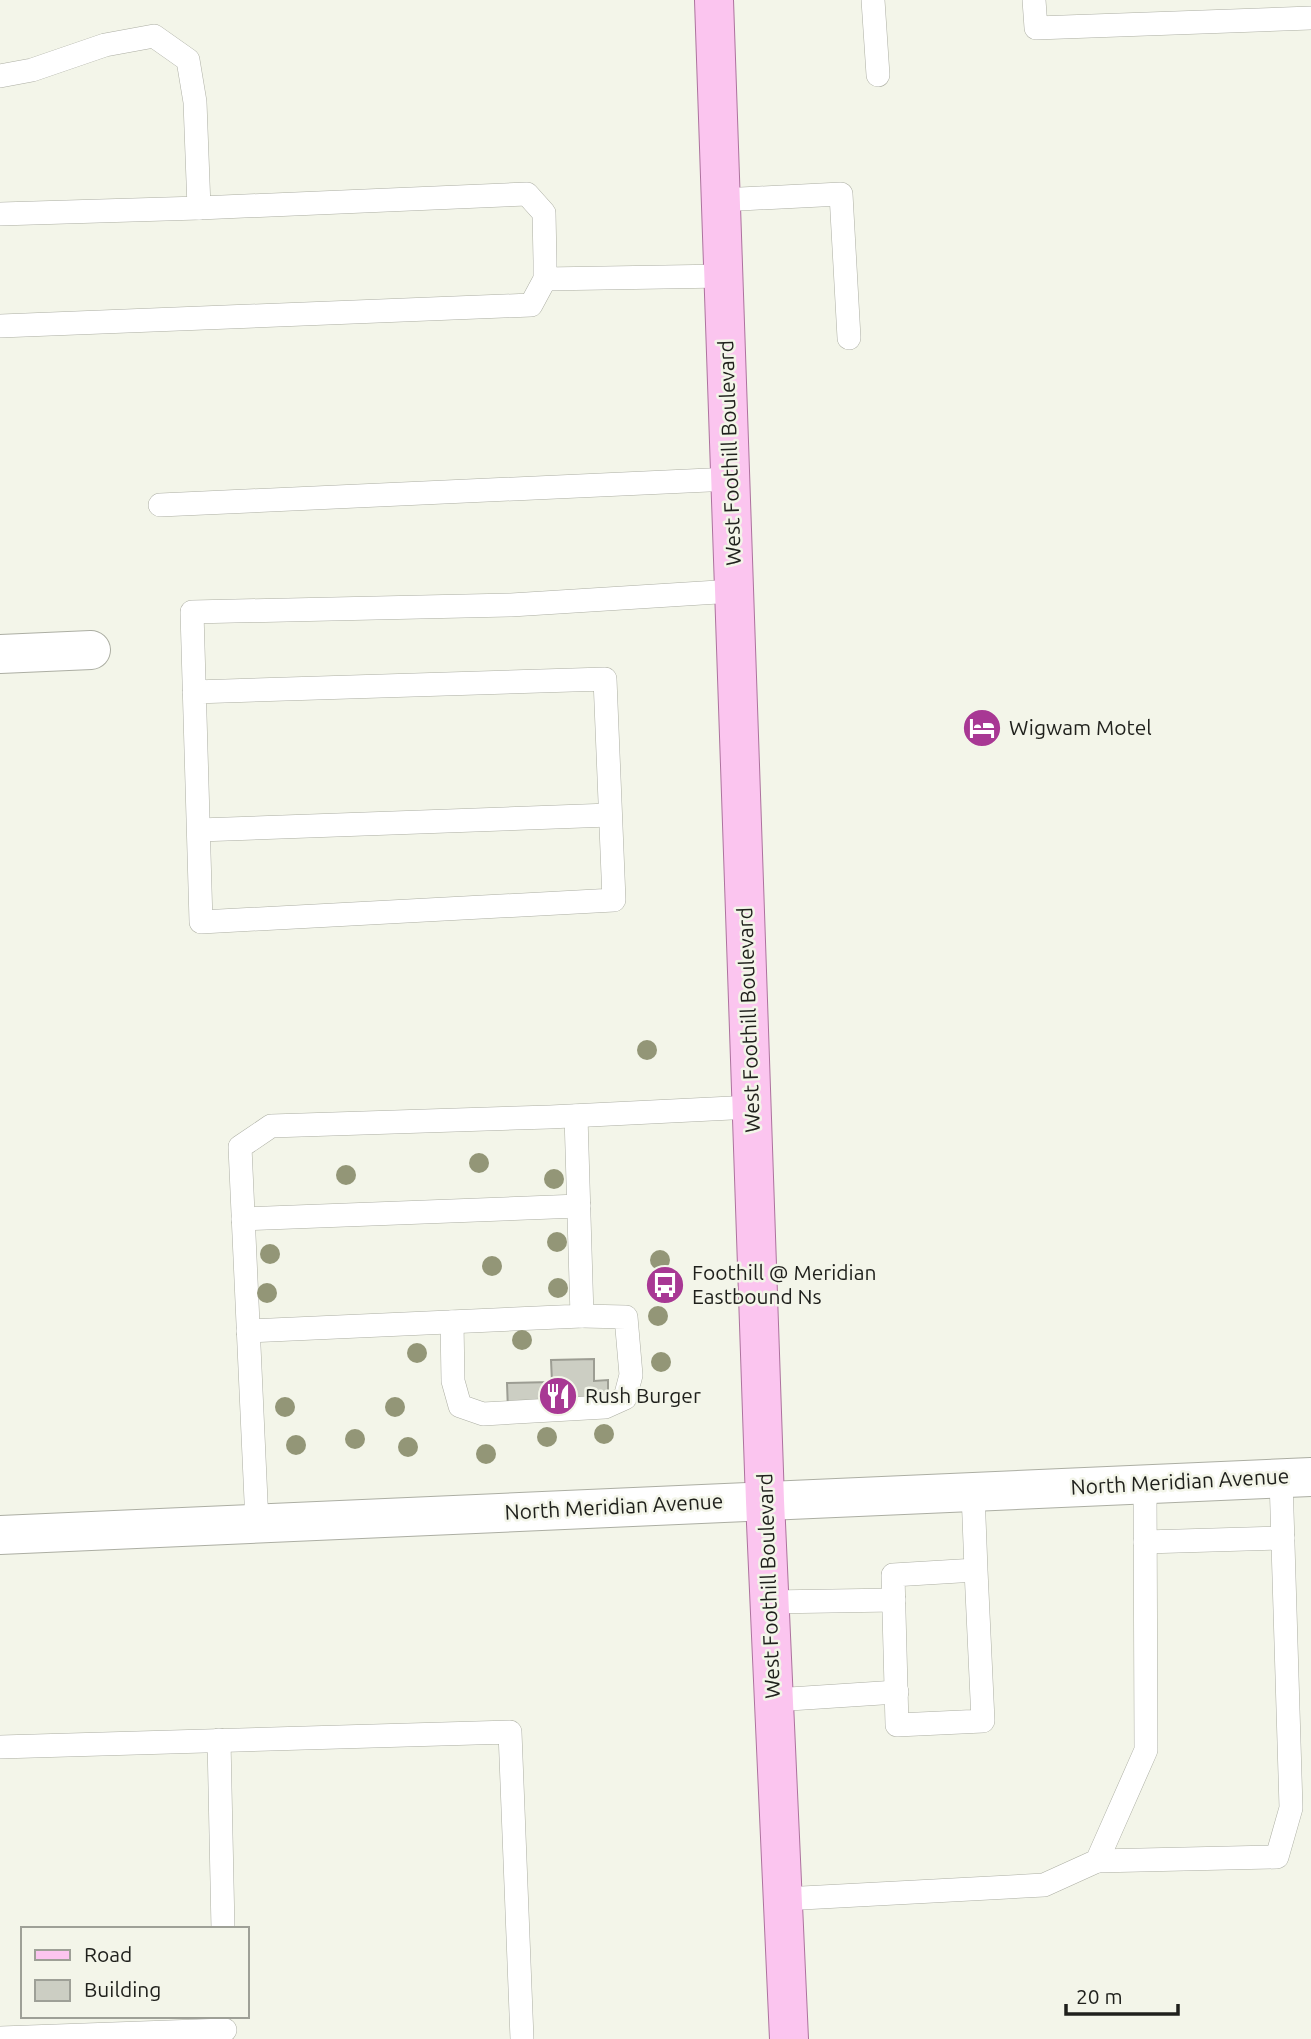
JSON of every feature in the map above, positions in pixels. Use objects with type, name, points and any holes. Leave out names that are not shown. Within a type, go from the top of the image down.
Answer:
[{"type":"main road","name":"West Foothill Boulevard","points":[[714,0],[765,1501],[789,2039]]},
{"type":"street","points":[[0,654],[90,650]]},
{"type":"street","name":"North Meridian Avenue","points":[[0,1535],[1296,1477]]},
{"type":"lane","points":[[873,0],[878,75]]},
{"type":"lane","points":[[1034,0],[1035,28],[1311,18]]},
{"type":"lane","points":[[0,76],[32,70],[105,45],[154,36],[188,60],[195,102],[199,208]]},
{"type":"lane","points":[[0,214],[527,194],[544,213],[545,279],[531,305],[0,326]]},
{"type":"lane","points":[[721,200],[841,194],[849,338]]},
{"type":"lane","points":[[545,279],[724,276]]},
{"type":"lane","points":[[160,505],[731,479]]},
{"type":"lane","points":[[194,692],[605,679],[614,900],[201,922],[199,830],[194,692],[192,612],[511,605],[734,591]]},
{"type":"lane","points":[[199,830],[610,815]]},
{"type":"lane","points":[[257,1523],[240,1147],[271,1126],[752,1107]]},
{"type":"lane","points":[[576,1116],[582,1316]]},
{"type":"lane","points":[[243,1219],[579,1206]]},
{"type":"lane","points":[[248,1331],[582,1316],[626,1317],[631,1375],[625,1398],[605,1407],[482,1415],[460,1406],[453,1381],[452,1322]]},
{"type":"lane","points":[[783,1899],[1044,1885],[1097,1861],[1277,1857],[1291,1808],[1283,1538],[1296,1477]]},
{"type":"lane","points":[[1097,1861],[1146,1750],[1145,1484]]},
{"type":"lane","points":[[973,1492],[983,1721],[897,1725],[893,1575],[976,1570]]},
{"type":"lane","points":[[1145,1542],[1283,1538]]},
{"type":"lane","points":[[770,1602],[894,1600]]},
{"type":"lane","points":[[774,1700],[897,1692]]},
{"type":"lane","points":[[0,1747],[510,1732],[522,2039]]},
{"type":"lane","points":[[219,1740],[223,1927]]},
{"type":"lane","points":[[0,2038],[225,2028]]},
{"type":"building","name":"Rush Burger","points":[[594,1359],[594,1381],[608,1380],[608,1408],[508,1411],[507,1383],[552,1382],[551,1360]]},
{"type":"place","name":"Wigwam Motel","points":[[982,728]]},
{"type":"place","name":"Foothill @ Meridian Eastbound Ns","points":[[665,1285]]},
{"type":"place","name":"Rush Burger","points":[[558,1396]]}]
